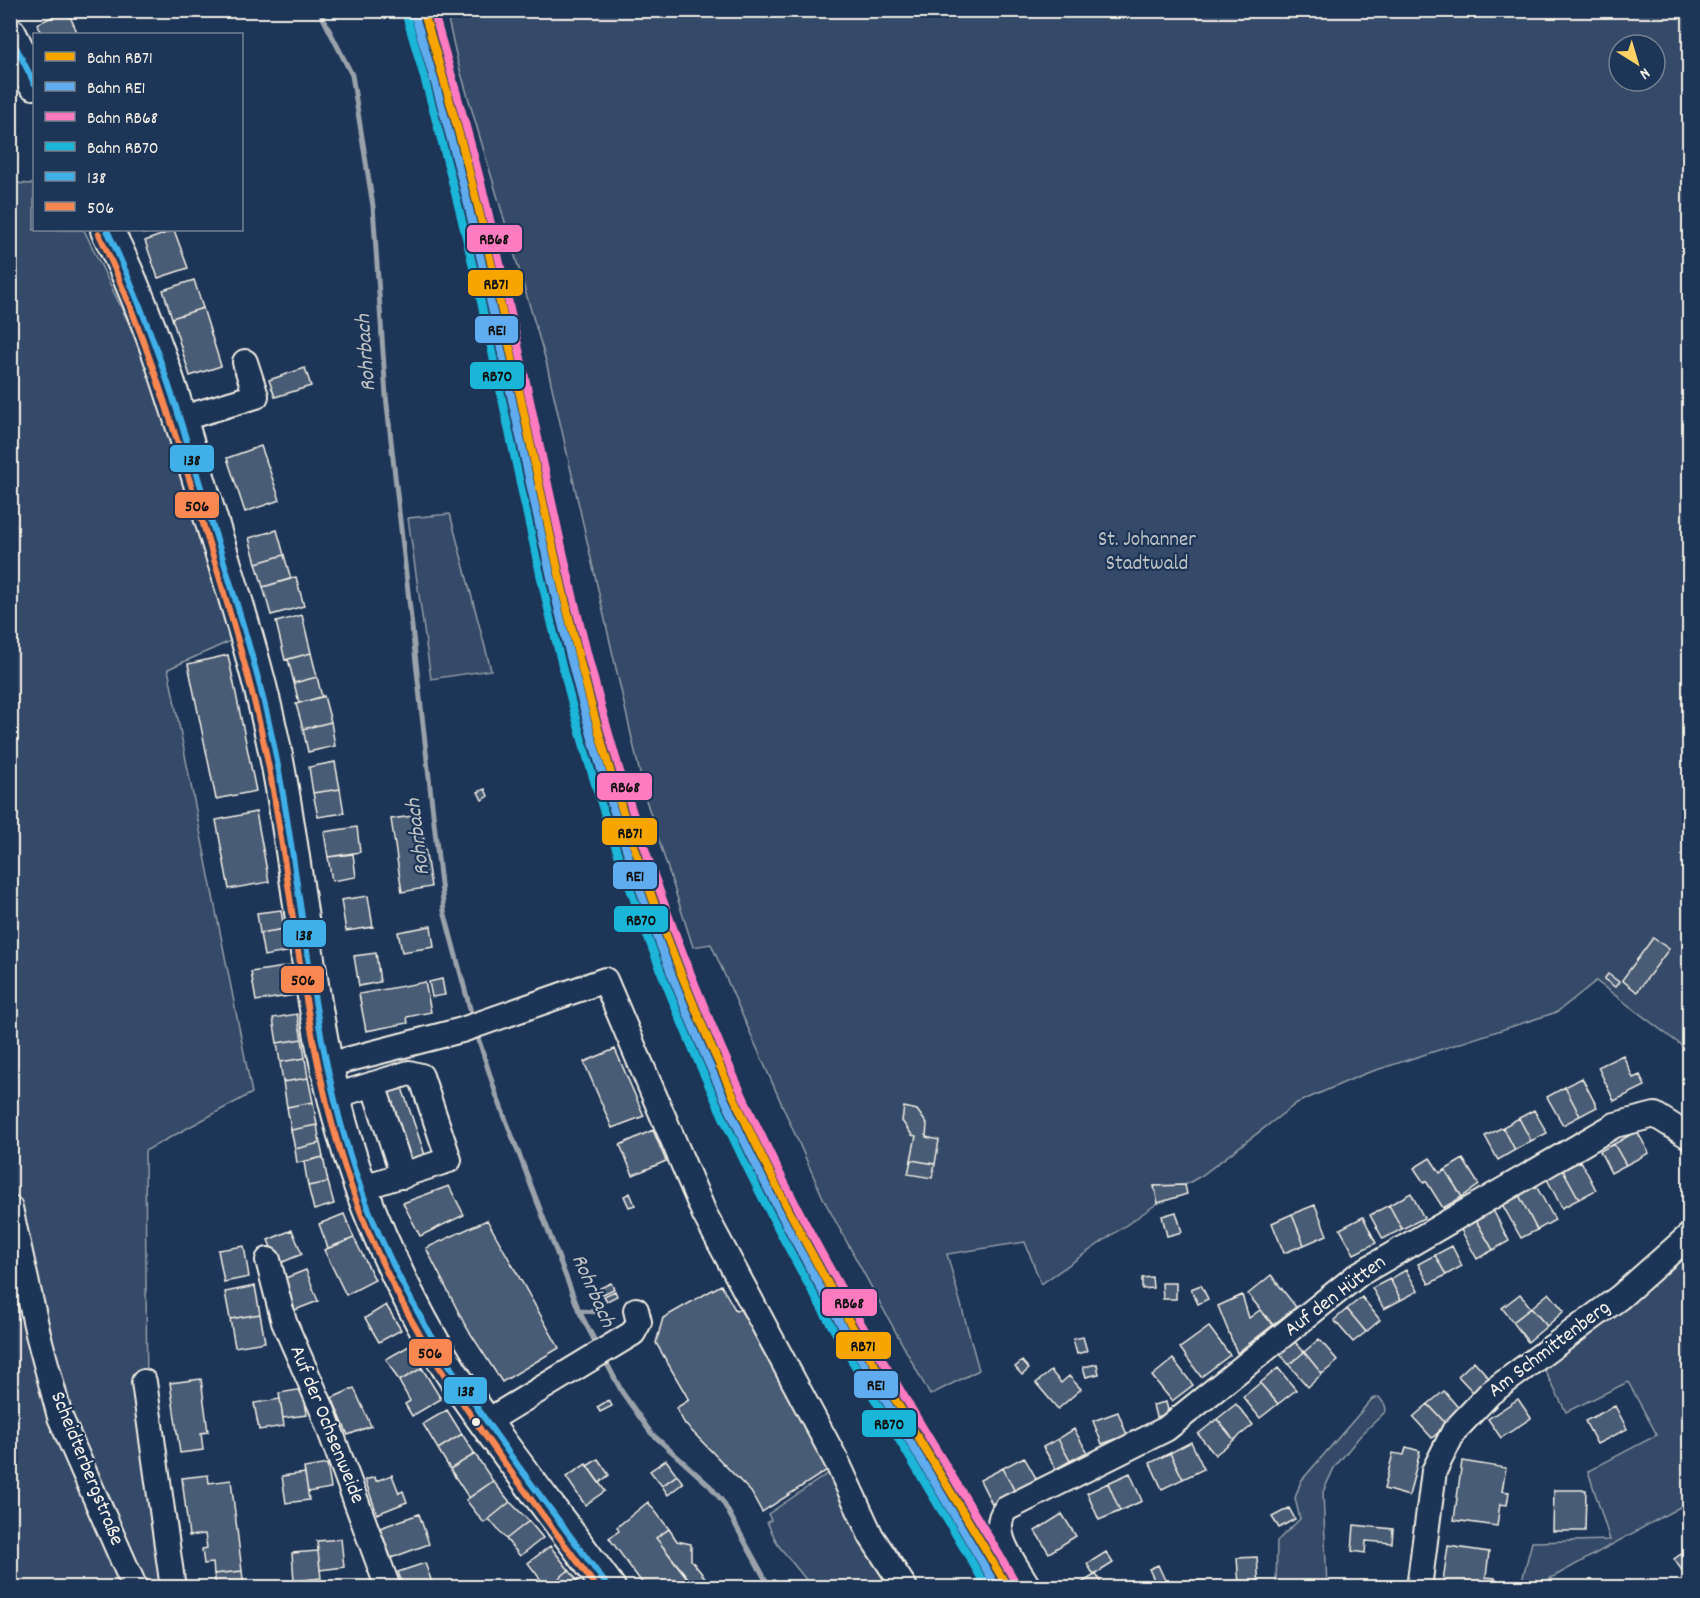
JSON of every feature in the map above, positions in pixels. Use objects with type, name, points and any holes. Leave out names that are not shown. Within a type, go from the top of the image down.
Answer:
[{"type":"main road","points":[[10,34],[33,81]]},
{"type":"main road","points":[[107,231],[139,299],[180,420],[241,618],[280,775],[295,882],[327,1065],[361,1188],[399,1276],[462,1389],[609,1587]]},
{"type":"street","points":[[180,420],[256,396],[245,362]]},
{"type":"street","points":[[327,1065],[462,1030],[605,980],[705,1215],[838,1464],[871,1536],[905,1587]]},
{"type":"street","points":[[335,1096],[409,1073],[421,1076],[449,1160],[361,1188]]},
{"type":"street","points":[[373,1084],[404,1176]]},
{"type":"street","name":"Auf den Hütten","points":[[1029,1587],[1000,1535],[998,1524],[1006,1509],[1166,1429],[1359,1274],[1615,1125],[1655,1115],[1689,1137]]},
{"type":"street","name":"Scheidterbergstraße","points":[[10,1208],[38,1334],[60,1417],[135,1587]]},
{"type":"street","name":"Am Schmittenberg","points":[[1419,1587],[1430,1490],[1440,1455],[1454,1431],[1490,1393],[1620,1298],[1689,1235]]},
{"type":"street","name":"Auf der Ochsenweide","points":[[268,1260],[284,1322],[322,1409],[388,1587]]},
{"type":"street","points":[[486,1422],[633,1333],[639,1323],[636,1310]]},
{"type":"street","points":[[144,1382],[173,1587]]},
{"type":"green space","name":"St. Johanner Stadtwald","points":[[446,11],[1689,11],[1689,1051],[1596,981],[1557,1012],[1364,1074],[1297,1103],[1201,1176],[1185,1185],[1154,1186],[1158,1203],[1041,1284],[1025,1242],[947,1254],[979,1370],[930,1395],[824,1200],[711,944],[693,947],[646,800],[546,361],[458,63]]},
{"type":"green space","points":[[10,183],[33,184],[33,231],[84,231],[156,380],[237,638],[168,669],[252,1093],[145,1151],[147,1403],[165,1587],[11,1587]]},
{"type":"green space","points":[[450,514],[491,670],[431,679],[408,518]]},
{"type":"green space","points":[[1689,1250],[1689,1502],[1535,1587],[1520,1588],[1532,1542],[1610,1540],[1588,1471],[1657,1435],[1628,1382],[1566,1412],[1541,1363]]},
{"type":"green space","points":[[1379,1397],[1386,1411],[1360,1436],[1334,1468],[1323,1492],[1327,1587],[1276,1587],[1277,1541],[1300,1519],[1295,1498],[1301,1481],[1372,1399]]},
{"type":"green space","points":[[833,1470],[894,1587],[886,1587],[883,1584],[877,1587],[812,1587],[778,1545],[767,1522],[771,1520],[768,1514]]},
{"type":"building","points":[[67,10],[78,33],[42,33],[37,24]]},
{"type":"building","points":[[174,231],[188,268],[158,278],[145,241]]},
{"type":"building","points":[[194,280],[203,308],[172,318],[163,290]]},
{"type":"building","points":[[203,308],[221,366],[190,376],[172,318]]},
{"type":"building","points":[[305,368],[311,386],[275,397],[269,380]]},
{"type":"building","points":[[261,446],[280,500],[245,512],[227,458]]},
{"type":"building","points":[[277,530],[284,555],[256,563],[249,538]]},
{"type":"building","points":[[284,555],[291,579],[263,587],[256,563]]},
{"type":"building","points":[[296,577],[304,606],[271,615],[263,587]]},
{"type":"building","points":[[302,615],[311,653],[285,660],[276,622]]},
{"type":"building","points":[[311,653],[317,677],[294,683],[288,659]]},
{"type":"building","points":[[228,655],[256,791],[216,799],[188,664]]},
{"type":"building","points":[[317,677],[322,697],[299,703],[294,683]]},
{"type":"building","points":[[324,696],[331,722],[303,729],[296,704]]},
{"type":"building","points":[[331,722],[335,746],[308,752],[303,729]]},
{"type":"building","points":[[335,762],[340,789],[313,793],[309,767]]},
{"type":"building","points":[[340,789],[344,813],[318,817],[313,793]]},
{"type":"building","points":[[485,789],[488,796],[482,800],[478,792]]},
{"type":"building","points":[[256,812],[269,882],[229,889],[216,820]]},
{"type":"building","points":[[420,815],[431,887],[402,892],[391,819]]},
{"type":"building","points":[[357,827],[360,852],[328,857],[324,832]]},
{"type":"building","points":[[353,854],[356,877],[332,881],[328,857]]},
{"type":"building","points":[[368,896],[373,927],[346,931],[341,900]]},
{"type":"building","points":[[281,910],[284,929],[260,933],[257,913]]},
{"type":"building","points":[[431,926],[434,947],[402,952],[398,932]]},
{"type":"building","points":[[284,929],[287,952],[264,956],[260,933]]},
{"type":"building","points":[[1653,938],[1669,949],[1637,992],[1622,980]]},
{"type":"building","points":[[376,953],[380,982],[359,986],[354,956]]},
{"type":"building","points":[[291,966],[295,995],[256,1001],[251,972]]},
{"type":"building","points":[[1608,974],[1619,982],[1615,987],[1604,979]]},
{"type":"building","points":[[442,979],[445,995],[432,997],[429,982]]},
{"type":"building","points":[[425,982],[431,1012],[407,1017],[408,1023],[366,1031],[359,994]]},
{"type":"building","points":[[297,1014],[302,1039],[277,1043],[273,1018]]},
{"type":"building","points":[[302,1039],[305,1058],[280,1062],[277,1043]]},
{"type":"building","points":[[615,1049],[644,1116],[612,1128],[584,1062]]},
{"type":"building","points":[[1623,1055],[1633,1078],[1640,1075],[1645,1086],[1614,1101],[1598,1067]]},
{"type":"building","points":[[305,1058],[308,1078],[283,1082],[280,1062]]},
{"type":"building","points":[[308,1078],[313,1102],[287,1107],[283,1082]]},
{"type":"building","points":[[1582,1078],[1597,1107],[1580,1116],[1565,1087]]},
{"type":"building","points":[[401,1085],[425,1155],[408,1161],[384,1091]]},
{"type":"building","points":[[1565,1087],[1580,1116],[1563,1125],[1547,1097]]},
{"type":"building","points":[[313,1102],[317,1125],[291,1130],[287,1107]]},
{"type":"building","points":[[904,1107],[917,1110],[927,1124],[926,1137],[939,1140],[935,1164],[911,1160],[916,1136],[912,1135],[902,1121]]},
{"type":"building","points":[[1534,1110],[1547,1133],[1531,1141],[1519,1118]]},
{"type":"building","points":[[1519,1118],[1531,1141],[1515,1150],[1503,1127]]},
{"type":"building","points":[[317,1125],[320,1143],[295,1149],[291,1130]]},
{"type":"building","points":[[1503,1127],[1515,1150],[1498,1160],[1485,1136]]},
{"type":"building","points":[[653,1130],[666,1161],[633,1175],[620,1145]]},
{"type":"building","points":[[1637,1131],[1649,1153],[1626,1165],[1614,1144]]},
{"type":"building","points":[[320,1143],[323,1157],[297,1163],[295,1149]]},
{"type":"building","points":[[1614,1144],[1626,1165],[1611,1173],[1600,1151]]},
{"type":"building","points":[[323,1157],[328,1182],[308,1186],[304,1162]]},
{"type":"building","points":[[1430,1158],[1440,1173],[1445,1170],[1462,1197],[1443,1208],[1426,1181],[1424,1183],[1414,1168]]},
{"type":"building","points":[[1463,1159],[1479,1185],[1462,1197],[1445,1170]]},
{"type":"building","points":[[911,1160],[935,1164],[932,1178],[908,1174]]},
{"type":"building","points":[[1581,1161],[1596,1190],[1579,1199],[1563,1170]]},
{"type":"building","points":[[1563,1170],[1579,1199],[1562,1208],[1547,1179]]},
{"type":"building","points":[[328,1182],[334,1204],[314,1210],[308,1186]]},
{"type":"building","points":[[1185,1185],[1187,1194],[1158,1203],[1154,1186]]},
{"type":"building","points":[[449,1186],[464,1215],[420,1236],[403,1203]]},
{"type":"building","points":[[1536,1186],[1555,1220],[1537,1230],[1519,1195]]},
{"type":"building","points":[[630,1193],[635,1205],[629,1207],[624,1196]]},
{"type":"building","points":[[1411,1193],[1424,1218],[1402,1229],[1389,1205]]},
{"type":"building","points":[[1519,1195],[1537,1230],[1521,1238],[1502,1204]]},
{"type":"building","points":[[1315,1205],[1327,1235],[1304,1245],[1292,1214]]},
{"type":"building","points":[[1389,1205],[1402,1229],[1383,1239],[1370,1215]]},
{"type":"building","points":[[1493,1210],[1509,1241],[1493,1250],[1475,1219]]},
{"type":"building","points":[[1176,1212],[1182,1232],[1167,1236],[1162,1216]]},
{"type":"building","points":[[344,1214],[354,1238],[328,1248],[319,1224]]},
{"type":"building","points":[[1292,1214],[1304,1245],[1284,1253],[1272,1223]]},
{"type":"building","points":[[1363,1217],[1376,1243],[1354,1254],[1340,1229]]},
{"type":"building","points":[[1475,1219],[1493,1250],[1477,1259],[1460,1228]]},
{"type":"building","points":[[487,1220],[559,1348],[502,1382],[465,1325],[426,1248]]},
{"type":"building","points":[[292,1230],[302,1254],[278,1264],[268,1240]]},
{"type":"building","points":[[354,1238],[375,1280],[346,1295],[324,1250]]},
{"type":"building","points":[[244,1246],[249,1277],[224,1282],[218,1250]]},
{"type":"building","points":[[1452,1246],[1462,1266],[1446,1275],[1435,1255]]},
{"type":"building","points":[[1435,1255],[1446,1275],[1429,1284],[1418,1264]]},
{"type":"building","points":[[306,1270],[318,1301],[295,1310],[283,1279]]},
{"type":"building","points":[[1406,1270],[1418,1291],[1401,1300],[1390,1279]]},
{"type":"building","points":[[1271,1275],[1296,1307],[1273,1325],[1248,1294]]},
{"type":"building","points":[[1152,1277],[1153,1288],[1142,1289],[1142,1278]]},
{"type":"building","points":[[1390,1279],[1401,1300],[1384,1309],[1372,1288]]},
{"type":"building","points":[[611,1283],[614,1289],[603,1294],[600,1288]]},
{"type":"building","points":[[1162,1283],[1176,1283],[1176,1299],[1163,1299]]},
{"type":"building","points":[[721,1285],[736,1311],[740,1309],[832,1467],[762,1512],[751,1492],[685,1424],[676,1408],[689,1400],[656,1343],[663,1318]]},
{"type":"building","points":[[1201,1285],[1208,1299],[1198,1304],[1191,1289]]},
{"type":"building","points":[[255,1286],[260,1314],[230,1319],[225,1292]]},
{"type":"building","points":[[615,1291],[617,1296],[607,1301],[604,1296]]},
{"type":"building","points":[[1549,1293],[1564,1311],[1547,1326],[1531,1308]]},
{"type":"building","points":[[1520,1294],[1531,1308],[1513,1322],[1502,1308]]},
{"type":"building","points":[[1242,1295],[1249,1318],[1260,1310],[1273,1325],[1237,1353],[1218,1306]]},
{"type":"building","points":[[1362,1297],[1380,1320],[1366,1332],[1347,1309]]},
{"type":"building","points":[[386,1305],[401,1330],[379,1342],[365,1318]]},
{"type":"building","points":[[1531,1308],[1547,1326],[1528,1342],[1513,1322]]},
{"type":"building","points":[[1347,1309],[1366,1332],[1353,1342],[1334,1320]]},
{"type":"building","points":[[260,1314],[265,1342],[235,1347],[230,1319]]},
{"type":"building","points":[[1209,1327],[1230,1355],[1201,1377],[1180,1348]]},
{"type":"building","points":[[1083,1337],[1087,1351],[1077,1354],[1073,1339]]},
{"type":"building","points":[[1319,1339],[1338,1361],[1322,1374],[1304,1352]]},
{"type":"building","points":[[1295,1342],[1304,1352],[1289,1365],[1280,1354]]},
{"type":"building","points":[[409,1346],[422,1368],[399,1381],[386,1359]]},
{"type":"building","points":[[1304,1352],[1322,1374],[1308,1387],[1289,1365]]},
{"type":"building","points":[[1173,1359],[1193,1385],[1172,1401],[1152,1376]]},
{"type":"building","points":[[1022,1361],[1029,1369],[1022,1375],[1015,1367]]},
{"type":"building","points":[[1474,1361],[1490,1379],[1474,1393],[1458,1376]]},
{"type":"building","points":[[1097,1364],[1099,1374],[1086,1377],[1083,1367]]},
{"type":"building","points":[[422,1368],[441,1399],[412,1416],[405,1404],[410,1401],[399,1381]]},
{"type":"building","points":[[1278,1368],[1296,1390],[1278,1404],[1260,1383]]},
{"type":"building","points":[[1051,1371],[1061,1383],[1069,1376],[1081,1389],[1058,1409],[1036,1383]]},
{"type":"building","points":[[201,1379],[208,1432],[201,1433],[203,1450],[180,1453],[170,1383]]},
{"type":"building","points":[[1260,1383],[1278,1404],[1260,1418],[1243,1397]]},
{"type":"building","points":[[354,1388],[371,1426],[348,1435],[332,1398]]},
{"type":"building","points":[[303,1389],[307,1415],[283,1418],[279,1393]]},
{"type":"building","points":[[1444,1391],[1462,1412],[1447,1425],[1428,1404]]},
{"type":"building","points":[[280,1399],[284,1426],[259,1430],[254,1403]]},
{"type":"building","points":[[1518,1399],[1531,1418],[1501,1438],[1488,1419]]},
{"type":"building","points":[[609,1400],[612,1406],[600,1412],[597,1407]]},
{"type":"building","points":[[1166,1402],[1169,1414],[1156,1417],[1153,1405]]},
{"type":"building","points":[[1236,1404],[1253,1425],[1234,1440],[1217,1419]]},
{"type":"building","points":[[1428,1404],[1447,1425],[1432,1438],[1413,1417]]},
{"type":"building","points":[[1615,1406],[1627,1429],[1597,1444],[1585,1421]]},
{"type":"building","points":[[447,1410],[462,1434],[438,1449],[423,1424]]},
{"type":"building","points":[[1118,1412],[1127,1435],[1102,1444],[1093,1421]]},
{"type":"building","points":[[1217,1419],[1234,1440],[1215,1455],[1198,1434]]},
{"type":"building","points":[[1074,1429],[1087,1452],[1070,1461],[1058,1439]]},
{"type":"building","points":[[462,1434],[475,1454],[450,1469],[438,1449]]},
{"type":"building","points":[[1058,1439],[1070,1461],[1056,1469],[1043,1447]]},
{"type":"building","points":[[1191,1442],[1204,1469],[1183,1479],[1170,1453]]},
{"type":"building","points":[[1406,1447],[1420,1451],[1409,1496],[1384,1489],[1393,1453],[1404,1455]]},
{"type":"building","points":[[1170,1453],[1183,1479],[1162,1489],[1150,1463]]},
{"type":"building","points":[[475,1454],[493,1481],[469,1498],[450,1469]]},
{"type":"building","points":[[1024,1457],[1037,1480],[1015,1492],[1003,1468]]},
{"type":"building","points":[[598,1459],[609,1475],[599,1483],[587,1466]]},
{"type":"building","points":[[666,1460],[677,1475],[662,1486],[650,1471]]},
{"type":"building","points":[[1462,1461],[1506,1468],[1502,1491],[1509,1492],[1507,1505],[1500,1504],[1497,1526],[1454,1520]]},
{"type":"building","points":[[327,1464],[331,1488],[308,1492],[304,1468]]},
{"type":"building","points":[[586,1464],[605,1491],[585,1505],[566,1477]]},
{"type":"building","points":[[1003,1468],[1015,1492],[992,1504],[980,1480]]},
{"type":"building","points":[[305,1473],[309,1500],[286,1503],[282,1476]]},
{"type":"building","points":[[1130,1473],[1142,1501],[1120,1511],[1108,1483]]},
{"type":"building","points":[[208,1475],[209,1483],[231,1480],[242,1571],[214,1574],[213,1563],[204,1564],[202,1549],[207,1548],[205,1534],[189,1536],[182,1478]]},
{"type":"building","points":[[392,1475],[399,1493],[403,1491],[407,1502],[377,1514],[365,1480],[375,1477],[376,1481]]},
{"type":"building","points":[[677,1475],[683,1483],[668,1495],[662,1486]]},
{"type":"building","points":[[493,1481],[510,1502],[484,1523],[466,1500]]},
{"type":"building","points":[[1108,1483],[1120,1511],[1099,1520],[1087,1493]]},
{"type":"building","points":[[1554,1490],[1586,1490],[1585,1531],[1553,1531]]},
{"type":"building","points":[[510,1502],[529,1521],[506,1539],[489,1519]]},
{"type":"building","points":[[648,1502],[669,1529],[656,1538],[695,1588],[646,1588],[609,1538],[619,1531],[617,1527]]},
{"type":"building","points":[[1289,1508],[1295,1519],[1279,1528],[1272,1517]]},
{"type":"building","points":[[419,1514],[429,1544],[391,1558],[380,1528]]},
{"type":"building","points":[[1062,1514],[1076,1536],[1049,1553],[1035,1531]]},
{"type":"building","points":[[529,1521],[543,1538],[520,1556],[506,1539]]},
{"type":"building","points":[[1354,1525],[1393,1529],[1392,1543],[1366,1541],[1365,1553],[1352,1551]]},
{"type":"building","points":[[669,1529],[677,1541],[691,1544],[691,1560],[706,1579],[696,1588],[656,1538]]},
{"type":"building","points":[[341,1539],[344,1567],[320,1570],[317,1541]]},
{"type":"building","points":[[550,1546],[569,1570],[547,1588],[528,1563]]},
{"type":"building","points":[[1448,1546],[1489,1552],[1486,1577],[1495,1578],[1493,1588],[1442,1588]]},
{"type":"building","points":[[1690,1548],[1690,1582],[1674,1559]]},
{"type":"building","points":[[318,1551],[321,1578],[294,1581],[292,1553]]},
{"type":"building","points":[[1106,1552],[1113,1563],[1094,1575],[1087,1564]]},
{"type":"building","points":[[1257,1557],[1259,1588],[1224,1588],[1239,1585],[1237,1558]]},
{"type":"building","points":[[425,1563],[434,1588],[404,1588],[398,1572]]},
{"type":"building","points":[[1158,1565],[1165,1580],[1156,1584],[1149,1569]]},
{"type":"building","points":[[569,1570],[583,1588],[547,1588]]},
{"type":"building","points":[[242,1571],[244,1588],[208,1588],[216,1587],[214,1574]]},
{"type":"building","points":[[1096,1574],[1104,1588],[1075,1588],[1075,1587]]},
{"type":"building","points":[[1196,1581],[1204,1581],[1205,1588],[1196,1588]]},
{"type":"waterway","name":"Rohrbach","points":[[319,10],[352,75],[373,206],[386,396],[444,911],[473,1020]]},
{"type":"waterway","name":"Rohrbach","points":[[476,1031],[496,1094],[579,1311],[598,1347]]},
{"type":"waterway","points":[[579,1311],[599,1312]]},
{"type":"waterway","name":"Rohrbach","points":[[604,1358],[622,1392],[651,1433],[710,1486],[723,1502],[770,1588]]},
{"type":"rail line","name":"RB71","points":[[423,10],[478,207],[580,662],[623,812],[665,933],[739,1109],[796,1224],[870,1357],[1008,1588]]},
{"type":"rail line","name":"RB68","points":[[433,10],[487,207],[589,661],[632,810],[669,916],[732,1072],[806,1224],[883,1360],[1016,1583]]},
{"type":"rail line","name":"RE1","points":[[414,13],[469,209],[553,588],[572,663],[614,812],[656,935],[705,1055],[789,1230],[863,1363],[997,1588]]},
{"type":"rail line","name":"RB70","points":[[406,15],[466,236],[539,568],[570,696],[607,822],[644,928],[708,1084],[756,1186],[806,1281],[987,1588]]},
{"type":"transit line","name":"138","points":[[10,35],[33,81]]},
{"type":"transit line","name":"138","points":[[107,231],[164,370],[258,677],[280,777],[321,1037],[345,1139],[361,1189],[384,1244],[439,1348],[503,1445],[609,1588]]},
{"type":"transit line","name":"506","points":[[99,234],[129,303],[167,409],[249,680],[271,779],[323,1089],[352,1189],[374,1245],[399,1298],[428,1349],[492,1446],[597,1588]]}]
